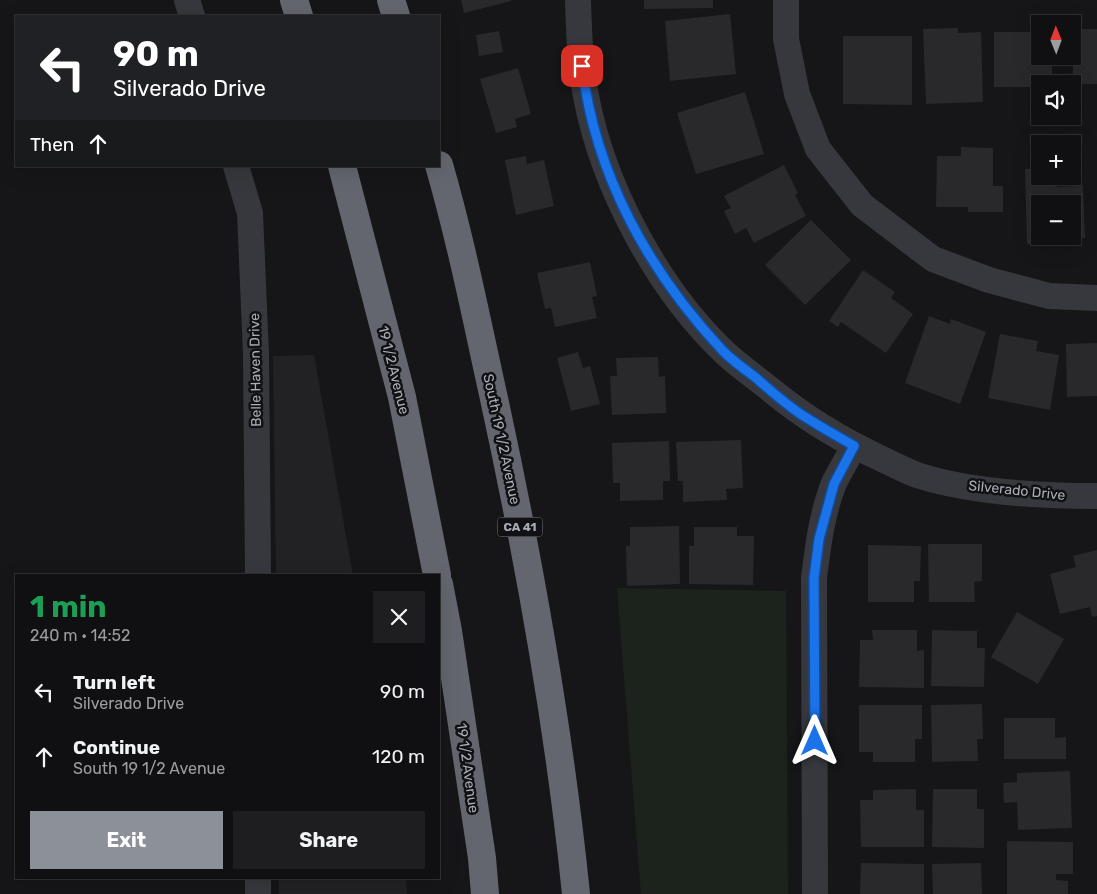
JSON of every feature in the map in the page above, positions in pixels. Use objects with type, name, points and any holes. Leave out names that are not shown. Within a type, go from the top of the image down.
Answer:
[{"type":"highway","points":[[294,0],[299,15]]},
{"type":"highway","points":[[391,0],[396,15]]},
{"type":"highway","name":"19 1/2 Avenue","points":[[342,167],[402,397],[437,574]]},
{"type":"highway","name":"South 19 1/2 Avenue","points":[[440,167],[456,225],[507,460],[540,635],[568,815],[576,894]]},
{"type":"highway","name":"19 1/2 Avenue","points":[[440,590],[482,858],[485,894]]},
{"type":"street","points":[[187,0],[192,15]]},
{"type":"street","name":"Silverado Drive","points":[[578,0],[579,36],[586,97],[604,160],[621,204],[644,249],[677,298],[724,352],[801,415],[854,446],[917,475],[981,488],[1097,496]]},
{"type":"street","points":[[786,0],[786,39],[797,94],[818,149],[862,205],[933,259],[989,280],[1048,296],[1097,298]]},
{"type":"street","name":"Belle Haven Drive","points":[[236,167],[250,213],[256,354],[258,574]]},
{"type":"street","points":[[815,894],[814,578],[819,539],[827,506],[834,484],[854,446]]},
{"type":"street","points":[[258,879],[258,894]]},
{"type":"shaded area","points":[[314,355],[353,574],[276,574],[273,356]]},
{"type":"shaded area","points":[[617,588],[786,591],[788,894],[641,894]]},
{"type":"shaded area","points":[[279,879],[406,879],[407,894],[279,894]]},
{"type":"building","points":[[461,0],[511,0],[511,1],[464,13]]},
{"type":"building","points":[[644,0],[713,0],[713,8],[644,9]]},
{"type":"building","points":[[730,14],[736,74],[670,81],[665,21]]},
{"type":"building","points":[[958,28],[958,33],[981,32],[983,102],[926,104],[923,29]]},
{"type":"building","points":[[1081,29],[1097,29],[1097,84],[1081,84],[1081,75],[1073,75],[1073,65],[1081,65]]},
{"type":"building","points":[[499,31],[503,52],[479,56],[476,35]]},
{"type":"building","points":[[994,32],[1031,32],[1031,65],[1052,65],[1052,75],[1031,75],[1031,87],[994,87]]},
{"type":"building","points":[[843,36],[912,36],[912,105],[843,104]]},
{"type":"building","points":[[518,68],[531,114],[515,119],[517,127],[496,133],[480,79]]},
{"type":"building","points":[[745,92],[764,154],[696,174],[677,113]]},
{"type":"building","points":[[961,147],[993,148],[993,186],[1003,186],[1003,212],[968,212],[968,207],[936,207],[937,156],[961,156]]},
{"type":"building","points":[[526,156],[527,164],[544,160],[554,206],[516,215],[505,160]]},
{"type":"building","points":[[784,165],[798,193],[795,195],[806,216],[754,243],[746,228],[735,234],[724,211],[731,208],[724,196]]},
{"type":"building","points":[[1025,169],[1031,169],[1031,185],[1083,186],[1085,238],[1081,238],[1081,195],[1031,195],[1031,244],[1027,244]]},
{"type":"building","points":[[811,220],[851,260],[805,305],[765,265]]},
{"type":"building","points":[[590,262],[597,296],[592,297],[597,318],[555,327],[551,308],[545,309],[537,273]]},
{"type":"building","points":[[863,270],[895,292],[891,298],[913,314],[886,353],[841,322],[838,327],[829,321]]},
{"type":"building","points":[[929,316],[950,324],[951,319],[986,332],[960,404],[905,383]]},
{"type":"building","points":[[1000,334],[1038,341],[1036,351],[1059,355],[1050,410],[988,398]]},
{"type":"building","points":[[1097,343],[1097,396],[1067,397],[1066,344]]},
{"type":"building","points":[[578,352],[583,368],[590,366],[600,404],[571,411],[557,358]]},
{"type":"building","points":[[658,357],[659,377],[665,376],[666,413],[612,415],[610,376],[617,376],[616,358]]},
{"type":"building","points":[[741,440],[743,488],[726,489],[727,500],[683,502],[683,481],[678,481],[676,442]]},
{"type":"building","points":[[669,441],[670,481],[663,481],[663,500],[620,501],[620,483],[613,483],[612,443]]},
{"type":"building","points":[[679,526],[680,584],[627,586],[626,546],[630,546],[630,527]]},
{"type":"building","points":[[694,527],[737,527],[737,536],[754,536],[753,585],[689,584],[689,546],[694,546]]},
{"type":"building","points":[[928,544],[982,544],[982,581],[974,582],[975,602],[929,602]]},
{"type":"building","points":[[868,545],[921,546],[920,581],[914,581],[914,602],[868,602]]},
{"type":"building","points":[[1097,550],[1097,616],[1092,617],[1090,607],[1060,614],[1050,574],[1076,567],[1073,556]]},
{"type":"building","points":[[1017,612],[1064,639],[1038,684],[991,657]]},
{"type":"building","points":[[872,630],[917,630],[917,651],[924,650],[924,688],[859,687],[860,640],[873,640]]},
{"type":"building","points":[[932,630],[977,631],[977,648],[985,648],[984,687],[931,686]]},
{"type":"building","points":[[982,704],[983,739],[977,739],[978,761],[932,762],[931,705]]},
{"type":"building","points":[[859,705],[922,705],[922,739],[915,739],[915,762],[873,762],[873,752],[859,752]]},
{"type":"building","points":[[1004,718],[1055,718],[1055,738],[1066,737],[1066,759],[1004,759]]},
{"type":"building","points":[[1070,771],[1072,828],[1018,830],[1017,802],[1004,803],[1003,783],[1017,782],[1017,773]]},
{"type":"building","points":[[916,789],[916,810],[924,810],[924,847],[861,847],[860,800],[873,800],[873,790]]},
{"type":"building","points":[[933,789],[977,789],[977,809],[984,809],[984,848],[932,847]]},
{"type":"building","points":[[1007,841],[1073,842],[1073,874],[1056,874],[1056,880],[1068,881],[1068,894],[1007,894]]},
{"type":"building","points":[[861,863],[924,864],[924,894],[860,894]]},
{"type":"building","points":[[981,863],[982,894],[933,894],[932,864]]},
{"type":"route","points":[[582,66],[586,97],[604,160],[621,204],[644,249],[677,298],[724,352],[801,415],[854,446],[834,484],[819,539],[814,578],[816,614],[815,741]]}]
